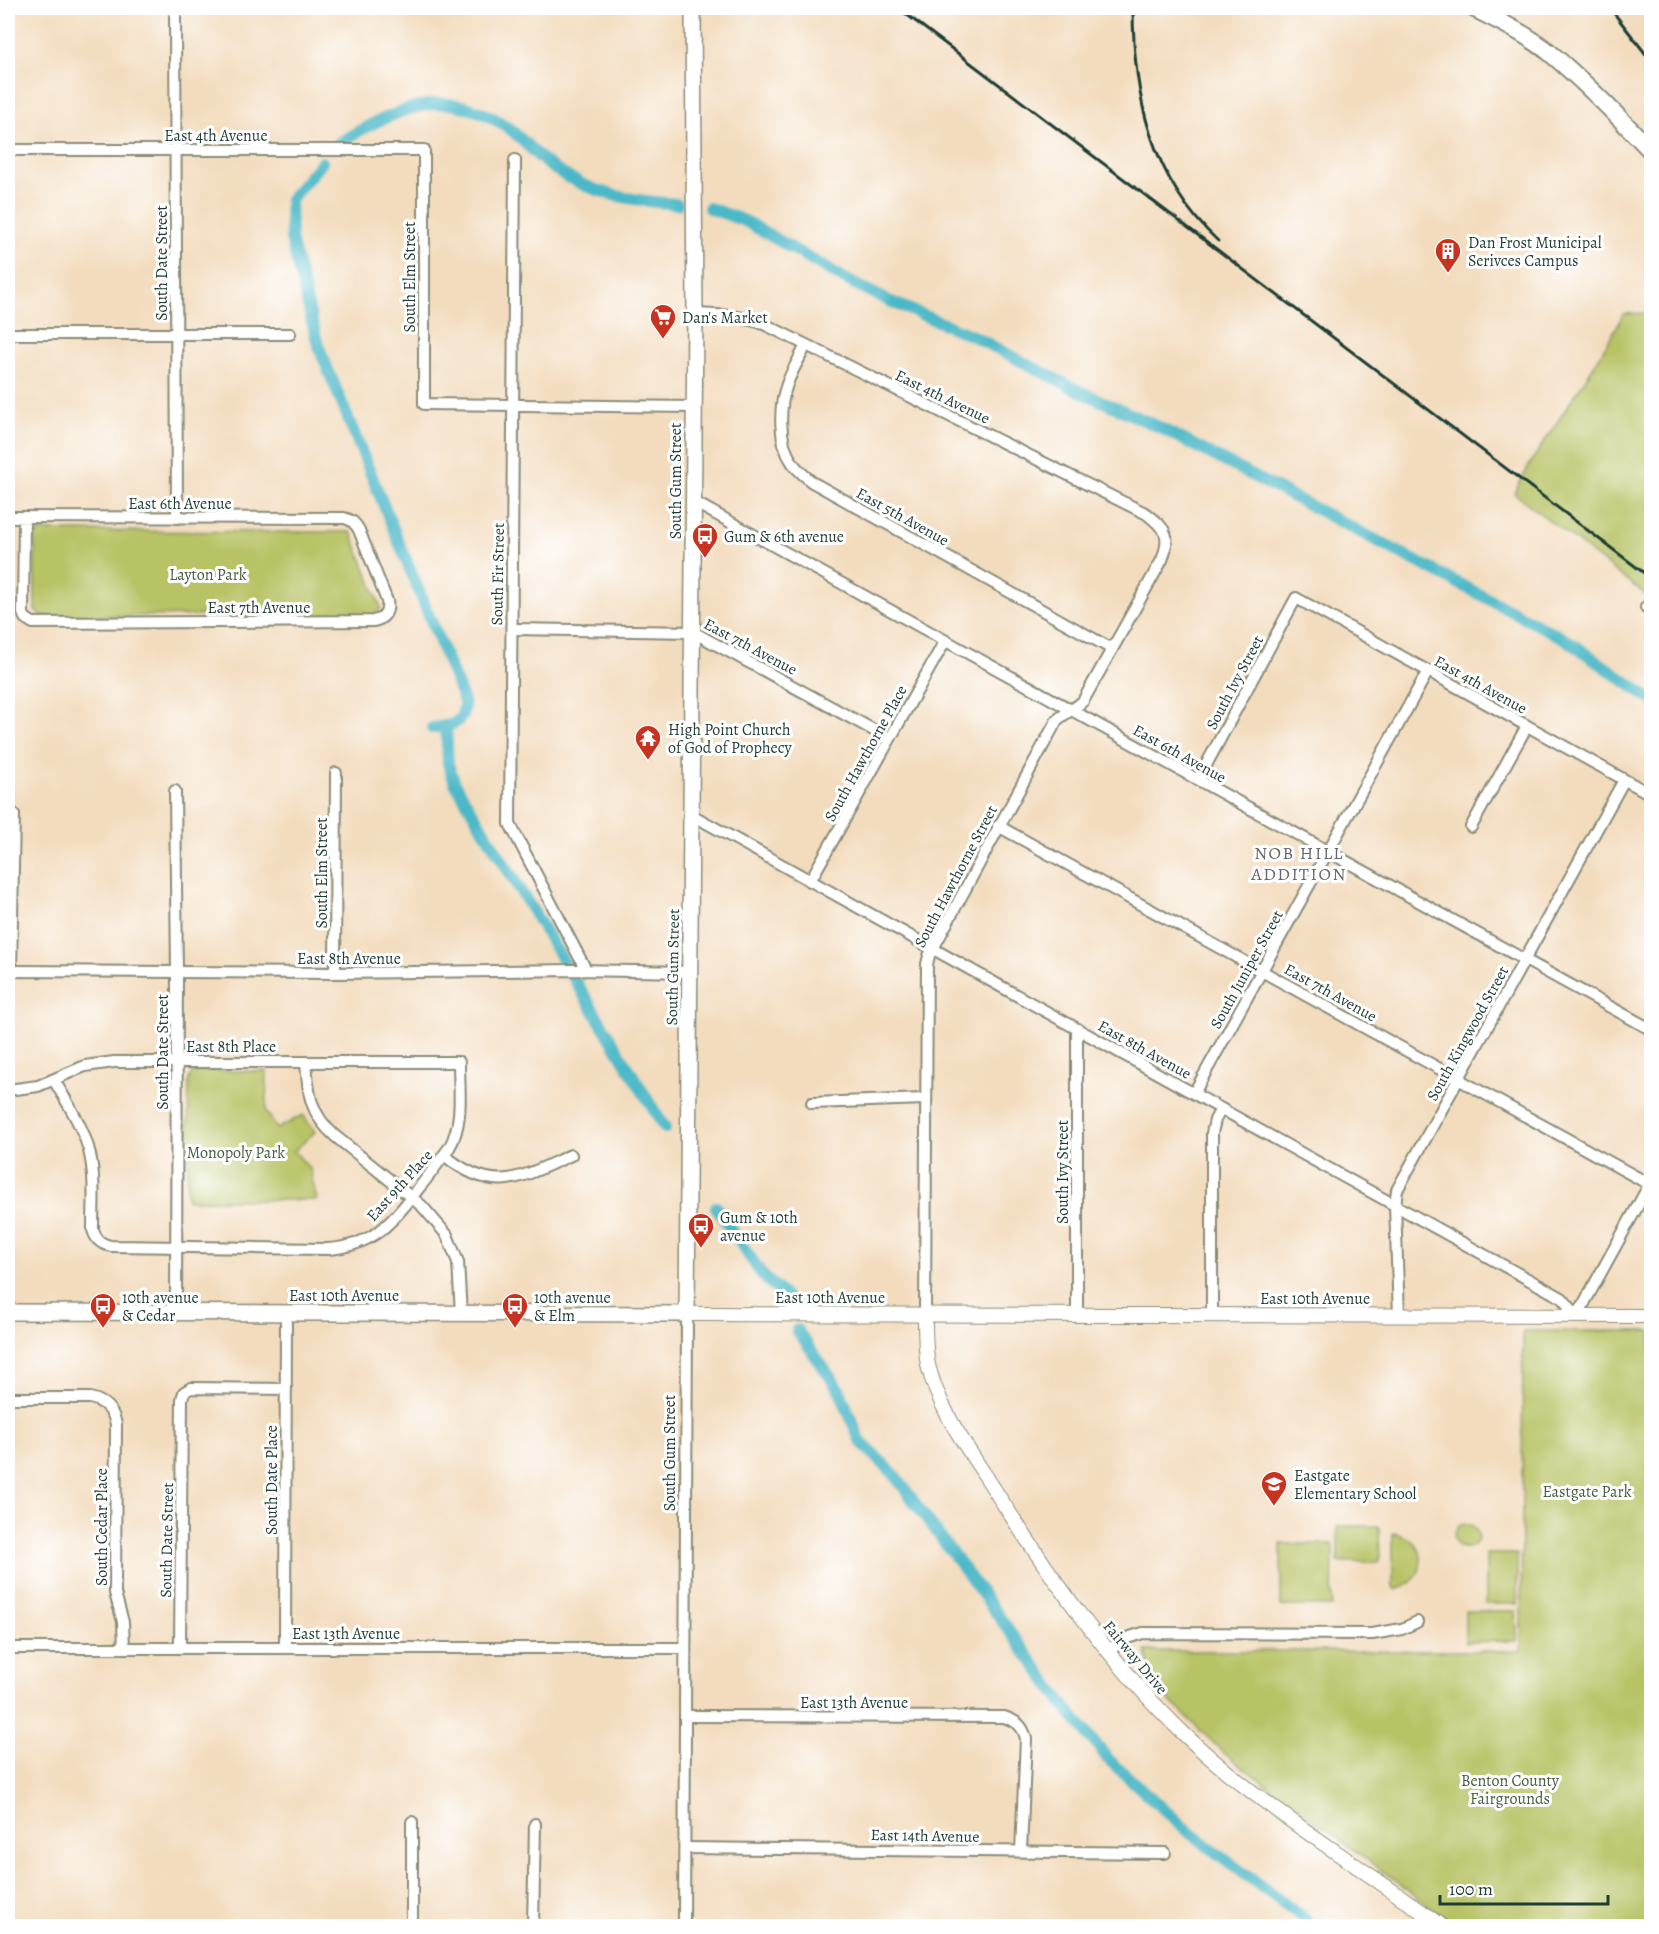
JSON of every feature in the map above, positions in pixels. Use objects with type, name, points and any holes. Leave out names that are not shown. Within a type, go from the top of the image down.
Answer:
[{"type":"main road","name":"South Gum Street","points":[[687,1314],[695,314],[693,8]]},
{"type":"main road","points":[[1473,8],[1507,25],[1548,51],[1619,117],[1652,152]]},
{"type":"main road","name":"East 10th Avenue","points":[[8,1312],[687,1314]]},
{"type":"street","name":"South Date Street","points":[[175,8],[177,518]]},
{"type":"street","name":"East 4th Avenue","points":[[8,150],[424,150]]},
{"type":"street","name":"South Elm Street","points":[[424,150],[424,404],[514,405]]},
{"type":"street","name":"South Fir Street","points":[[515,160],[510,824],[580,970]]},
{"type":"street","name":"East 4th Avenue","points":[[695,314],[733,315],[751,319],[1147,514],[1166,534]]},
{"type":"street","points":[[8,334],[290,334]]},
{"type":"street","name":"East 5th Avenue","points":[[806,345],[787,384],[782,413],[786,451],[800,472],[812,482],[1112,649]]},
{"type":"street","points":[[514,405],[694,407]]},
{"type":"street","name":"East 6th Avenue","points":[[694,502],[1652,1030]]},
{"type":"street","name":"East 6th Avenue","points":[[8,518],[344,518],[353,521]]},
{"type":"street","name":"East 7th Avenue","points":[[24,518],[23,613],[29,621],[39,624],[379,620],[387,612],[387,601],[360,530],[353,521]]},
{"type":"street","name":"South Hawthorne Street","points":[[925,1316],[927,964],[932,948],[1057,720],[1078,707],[1083,701],[1162,560],[1167,547],[1166,534]]},
{"type":"street","name":"East 4th Avenue","points":[[1296,598],[1652,795]]},
{"type":"street","name":"South Ivy Street","points":[[1198,780],[1296,598]]},
{"type":"street","name":"East 7th Avenue","points":[[512,629],[693,632],[890,739]]},
{"type":"street","name":"South Hawthorne Place","points":[[810,881],[945,640]]},
{"type":"street","name":"South Juniper Street","points":[[1194,1093],[1428,671]]},
{"type":"street","points":[[1472,827],[1527,726]]},
{"type":"street","name":"South Elm Street","points":[[335,973],[336,772]]},
{"type":"street","name":"South Kingwood Street","points":[[1399,1316],[1395,1205],[1397,1190],[1624,780]]},
{"type":"street","name":"South Date Street","points":[[175,791],[176,1312]]},
{"type":"street","points":[[9,971],[14,814]]},
{"type":"street","name":"East 8th Avenue","points":[[692,815],[1562,1298],[1577,1316]]},
{"type":"street","name":"East 7th Avenue","points":[[998,826],[1650,1182]]},
{"type":"street","name":"East 8th Avenue","points":[[9,971],[335,973],[580,970],[690,972]]},
{"type":"street","name":"South Ivy Street","points":[[1077,1029],[1077,1316]]},
{"type":"street","points":[[306,1062],[314,1113],[334,1136],[422,1206],[440,1226],[453,1248],[459,1273],[461,1314]]},
{"type":"street","name":"East 8th Place","points":[[8,1090],[29,1088],[94,1063],[459,1062],[457,1131],[444,1155]]},
{"type":"street","name":"East 9th Place","points":[[54,1080],[89,1148],[93,1172],[93,1230],[99,1242],[111,1246],[328,1249],[345,1247],[359,1243],[380,1232],[394,1219],[444,1155],[469,1173],[481,1178],[507,1179],[525,1176],[572,1155]]},
{"type":"street","points":[[812,1103],[926,1099]]},
{"type":"street","points":[[1212,1316],[1212,1133],[1221,1109]]},
{"type":"street","points":[[1577,1316],[1650,1182]]},
{"type":"street","name":"South Date Place","points":[[285,1647],[286,1313]]},
{"type":"street","name":"East 10th Avenue","points":[[687,1314],[1652,1316]]},
{"type":"street","name":"South Gum Street","points":[[684,1926],[687,1314]]},
{"type":"street","name":"Fairway Drive","points":[[925,1316],[928,1364],[947,1414],[1058,1584],[1107,1651],[1156,1707],[1212,1759],[1280,1812],[1441,1926]]},
{"type":"street","name":"South Date Street","points":[[180,1648],[182,1399],[184,1392],[191,1388],[286,1389]]},
{"type":"street","name":"South Cedar Place","points":[[8,1398],[90,1398],[108,1407],[114,1415],[116,1424],[116,1593],[123,1622],[124,1648]]},
{"type":"street","points":[[1107,1651],[1127,1638],[1143,1633],[1372,1634],[1402,1629],[1417,1622]]},
{"type":"street","name":"East 13th Avenue","points":[[8,1648],[686,1648]]},
{"type":"street","name":"East 13th Avenue","points":[[685,1716],[1004,1717],[1021,1726],[1026,1739],[1022,1851]]},
{"type":"street","points":[[412,1822],[412,1926]]},
{"type":"street","points":[[533,1926],[535,1824]]},
{"type":"street","name":"East 14th Avenue","points":[[685,1848],[1165,1853]]},
{"type":"green space","points":[[1652,313],[1651,599],[1514,493],[1624,314]]},
{"type":"green space","name":"Layton Park","points":[[42,531],[351,532],[381,608],[374,615],[41,616],[35,611],[35,535]]},
{"type":"green space","name":"Monopoly Park","points":[[197,1071],[267,1071],[266,1111],[277,1129],[303,1115],[315,1132],[294,1151],[310,1169],[317,1200],[187,1200],[189,1079],[192,1073]]},
{"type":"green space","name":"Benton County Fairgrounds","points":[[1523,1331],[1651,1331],[1651,1926],[1456,1926],[1224,1753],[1152,1684],[1146,1651],[1521,1651]]},
{"type":"green space","points":[[1466,1524],[1475,1527],[1478,1536],[1475,1545],[1466,1548],[1457,1545],[1454,1536],[1457,1527]]},
{"type":"green space","points":[[1338,1526],[1379,1526],[1380,1562],[1338,1562]]},
{"type":"green space","points":[[1393,1533],[1411,1540],[1418,1549],[1421,1560],[1416,1577],[1396,1590],[1393,1587]]},
{"type":"green space","points":[[1281,1544],[1333,1544],[1332,1606],[1281,1606]]},
{"type":"green space","points":[[1486,1554],[1517,1554],[1517,1604],[1486,1604]]},
{"type":"green space","points":[[1465,1611],[1516,1611],[1517,1641],[1465,1642]]},
{"type":"waterway","points":[[339,143],[377,122],[407,110],[436,104],[456,105],[478,111],[498,121],[517,135],[549,165],[585,186],[644,201],[677,204]]},
{"type":"waterway","points":[[322,162],[290,200],[291,239],[318,345],[464,701],[464,709],[459,719],[451,725],[432,728]]},
{"type":"waterway","points":[[709,208],[745,221],[845,279],[889,301],[973,336],[1075,389],[1159,427],[1567,640],[1652,700]]},
{"type":"waterway","points":[[446,726],[448,764],[455,783],[665,1128]]},
{"type":"waterway","points":[[716,1207],[763,1276],[789,1300]]},
{"type":"waterway","points":[[797,1330],[840,1391],[860,1441],[893,1473],[1068,1710],[1108,1759],[1190,1833],[1314,1926]]},
{"type":"railway","points":[[898,8],[1652,579]]},
{"type":"railway","points":[[1133,8],[1137,72],[1150,134],[1176,191],[1195,217],[1218,241]]},
{"type":"railway","points":[[1610,8],[1652,62]]},
{"type":"place","name":"Dan Frost Municipal Serivces Campus","points":[[1448,274]]},
{"type":"place","name":"Dan's Market","points":[[663,340]]},
{"type":"place","name":"Gum & 6th avenue","points":[[705,559]]},
{"type":"place","name":"High Point Church of God of Prophecy","points":[[648,761]]},
{"type":"place","name":"Gum & 10th avenue","points":[[701,1249]]},
{"type":"place","name":"10th avenue & Cedar","points":[[103,1329]]},
{"type":"place","name":"10th avenue & Elm","points":[[515,1329]]},
{"type":"place","name":"Eastgate Elementary School","points":[[1274,1507]]},
{"type":"district","name":"NOB HILL ADDITION","points":[[1299,863]]},
{"type":"park label","name":"Eastgate Park","points":[[1587,1491]]}]
